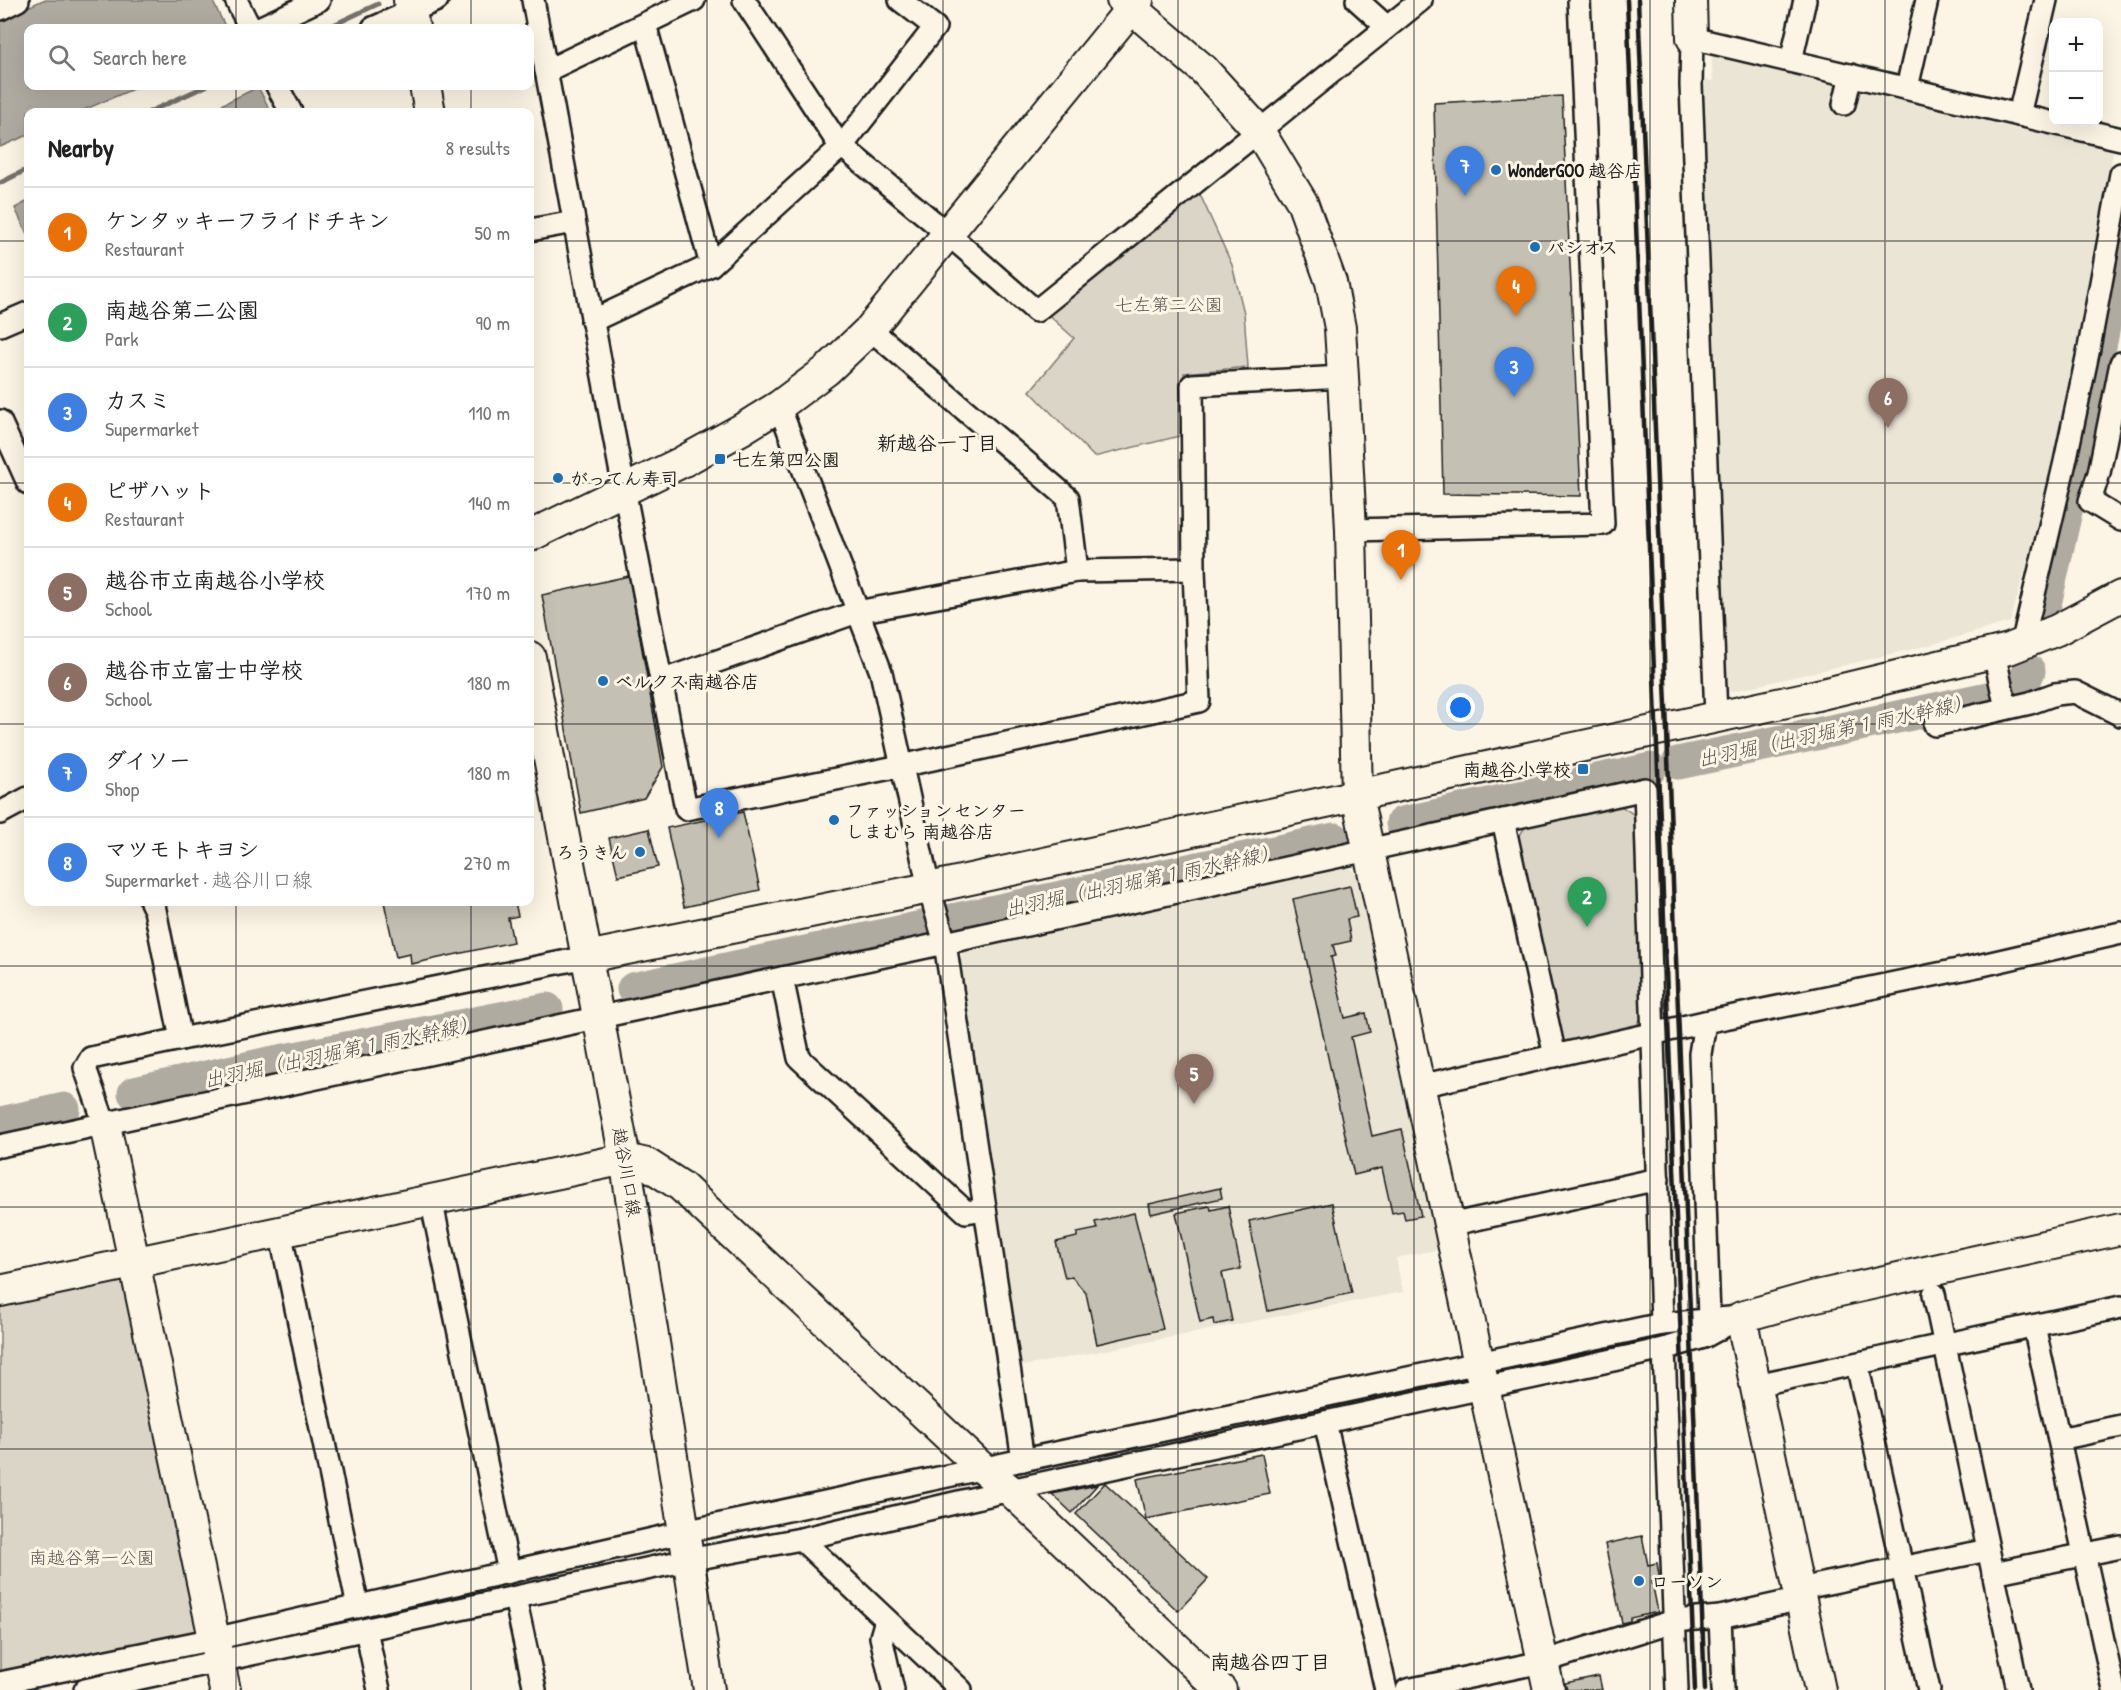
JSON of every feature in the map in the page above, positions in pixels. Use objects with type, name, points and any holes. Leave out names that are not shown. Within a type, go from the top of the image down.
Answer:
[{"type":"street","points":[[0,9],[18,0]]},
{"type":"street","points":[[236,0],[248,24]]},
{"type":"street","points":[[268,24],[319,0]]},
{"type":"street","points":[[533,0],[686,808],[901,766],[1199,701],[1194,569],[1192,385],[1343,377]]},
{"type":"street","points":[[546,70],[694,0]]},
{"type":"street","points":[[744,0],[842,146],[1036,311],[1421,0]]},
{"type":"street","points":[[592,321],[711,265],[842,146],[935,27],[900,0]]},
{"type":"street","points":[[1358,0],[1387,27]]},
{"type":"street","points":[[1351,530],[1602,524],[1579,0]]},
{"type":"street","points":[[1691,0],[1691,97],[1716,716]]},
{"type":"street","points":[[1791,61],[1805,0]]},
{"type":"street","points":[[1907,88],[1928,0]]},
{"type":"street","points":[[2019,115],[2046,0]]},
{"type":"street","points":[[534,534],[682,462],[742,429],[779,406],[827,370],[870,329],[1131,2],[1204,70],[1259,131],[1302,202],[1331,282],[1340,328],[1351,530],[1357,796],[1545,1676]]},
{"type":"street","points":[[383,24],[418,10]]},
{"type":"street","points":[[645,24],[711,265]]},
{"type":"street","points":[[1692,38],[2121,139]]},
{"type":"street","points":[[1844,104],[1851,75]]},
{"type":"street","points":[[279,90],[289,108]]},
{"type":"street","points":[[426,90],[429,108]]},
{"type":"street","points":[[2035,639],[2065,462],[2121,174]]},
{"type":"street","points":[[534,229],[574,222]]},
{"type":"street","points":[[0,325],[24,315]]},
{"type":"street","points":[[870,329],[1068,498],[1077,571]]},
{"type":"street","points":[[2121,363],[2090,501],[2121,520]]},
{"type":"street","points":[[779,406],[881,672],[929,888],[945,943],[1023,1460]]},
{"type":"street","points":[[0,421],[24,474]]},
{"type":"street","points":[[2098,473],[2121,456]]},
{"type":"street","points":[[662,681],[857,612],[1077,571],[1194,569]]},
{"type":"street","points":[[220,1664],[105,1125],[85,1068],[91,1058],[929,888],[1716,716],[1805,698],[1997,667],[2035,639],[2121,596]]},
{"type":"street","points":[[1997,667],[2006,708]]},
{"type":"street","name":"越谷川口線","points":[[534,678],[625,1158],[709,1690]]},
{"type":"street","points":[[1935,725],[2055,694],[2075,692],[2121,715]]},
{"type":"street","points":[[0,1146],[945,943],[1644,789],[1662,1324]]},
{"type":"street","points":[[0,813],[24,800]]},
{"type":"street","points":[[1503,820],[1555,1056]]},
{"type":"street","points":[[156,906],[182,1039]]},
{"type":"street","points":[[1420,1086],[1705,1022],[2120,935]]},
{"type":"street","points":[[782,978],[799,1058],[966,1212],[985,1209]]},
{"type":"street","points":[[1705,1022],[1700,1054],[1709,1318]]},
{"type":"street","points":[[0,1291],[625,1158],[647,1164],[681,1186],[982,1468],[1010,1490],[1221,1690]]},
{"type":"street","points":[[1449,1225],[1658,1179]]},
{"type":"street","points":[[431,1199],[509,1572]]},
{"type":"street","points":[[85,1690],[220,1664],[515,1598],[686,1546],[982,1468],[1481,1376],[1664,1349],[1704,1337],[1740,1317],[1812,1297],[2121,1229]]},
{"type":"street","points":[[280,1231],[358,1607]]},
{"type":"street","points":[[1934,1294],[2018,1690]]},
{"type":"street","points":[[1756,1385],[2121,1307]]},
{"type":"street","points":[[0,1683],[220,1664],[358,1607],[509,1572],[686,1546],[801,1539],[1010,1490],[1326,1422],[1662,1324],[1740,1317]]},
{"type":"street","points":[[1740,1317],[1820,1690]]},
{"type":"street","points":[[2034,1326],[2084,1555],[2115,1667],[2114,1690]]},
{"type":"street","points":[[1664,1349],[1677,1690]]},
{"type":"street","points":[[1857,1364],[1929,1690]]},
{"type":"street","points":[[1326,1422],[1386,1690]]},
{"type":"street","points":[[2059,1439],[2121,1426]]},
{"type":"street","points":[[801,1539],[961,1690]]},
{"type":"street","points":[[1993,1573],[2121,1546]]},
{"type":"street","points":[[1407,1690],[1545,1676],[1674,1621],[1720,1617],[1902,1568],[1988,1550]]},
{"type":"street","points":[[515,1598],[535,1690]]},
{"type":"street","points":[[1720,1617],[1723,1690]]},
{"type":"street","points":[[886,1620],[881,1637],[893,1690]]},
{"type":"street","points":[[366,1630],[378,1690]]},
{"type":"shaded area","points":[[43,0],[212,0],[224,24],[24,24],[24,90],[131,90],[88,108],[24,108],[24,137],[0,147],[0,20]]},
{"type":"shaded area","points":[[1711,51],[2109,145],[2113,154],[2076,362],[2047,495],[2010,622],[1930,645],[1725,693],[1700,87],[1705,80],[1713,81]]},
{"type":"shaded area","points":[[252,90],[260,90],[269,108],[215,108]]},
{"type":"shaded area","points":[[24,203],[24,227],[15,208]]},
{"type":"shaded area","points":[[1349,868],[1357,874],[1440,1249],[1396,1258],[1403,1292],[1019,1367],[959,960],[964,951]]},
{"type":"green space","name":"七左第二公園","points":[[1198,190],[1232,265],[1244,313],[1248,367],[1184,373],[1180,436],[1094,457],[1030,391],[1074,338],[1044,311]]},
{"type":"green space","points":[[1621,806],[1636,816],[1643,1015],[1636,1027],[1566,1045],[1559,1040],[1517,839],[1526,826]]},
{"type":"green space","name":"南越谷第一公園","points":[[127,1267],[202,1631],[0,1674],[0,1298]]},
{"type":"building","points":[[1562,96],[1581,496],[1443,494],[1434,103]]},
{"type":"building","name":"ベルクス南越谷店","points":[[629,576],[663,767],[644,798],[581,813],[542,595]]},
{"type":"building","points":[[743,812],[760,890],[684,907],[667,828]]},
{"type":"building","points":[[649,829],[658,867],[618,876],[609,838]]},
{"type":"building","points":[[1350,886],[1357,917],[1347,919],[1351,941],[1333,945],[1336,956],[1331,957],[1345,1018],[1366,1013],[1370,1032],[1351,1037],[1372,1136],[1402,1129],[1421,1216],[1405,1219],[1403,1211],[1392,1213],[1382,1168],[1354,1175],[1293,899]]},
{"type":"building","points":[[385,906],[516,906],[518,916],[508,918],[513,942],[411,964],[410,954],[396,957]]},
{"type":"building","points":[[1220,1188],[1222,1198],[1151,1214],[1149,1204]]},
{"type":"building","points":[[1332,1203],[1352,1293],[1268,1311],[1249,1221]]},
{"type":"building","points":[[1210,1206],[1211,1210],[1228,1206],[1241,1269],[1222,1273],[1232,1321],[1214,1325],[1213,1319],[1200,1322],[1176,1213]]},
{"type":"building","points":[[1134,1213],[1163,1329],[1097,1344],[1086,1293],[1072,1277],[1065,1278],[1056,1242],[1077,1237],[1077,1233],[1097,1229],[1095,1222]]},
{"type":"building","points":[[1262,1454],[1270,1494],[1146,1519],[1137,1479]]},
{"type":"building","points":[[1105,1483],[1208,1579],[1178,1611],[1076,1514]]},
{"type":"building","points":[[1097,1485],[1072,1513],[1052,1494]]},
{"type":"building","points":[[1642,1536],[1648,1565],[1657,1563],[1660,1581],[1652,1582],[1658,1612],[1630,1618],[1630,1621],[1622,1623],[1605,1544]]},
{"type":"building","points":[[1599,1676],[1602,1690],[1567,1690],[1565,1683]]},
{"type":"waterway","points":[[336,24],[378,4]]},
{"type":"waterway","points":[[158,108],[197,90]]},
{"type":"waterway","points":[[0,183],[24,171]]},
{"type":"waterway","name":"出羽堀（出羽堀第１雨水幹線）","points":[[2045,604],[2070,494],[2121,243]]},
{"type":"waterway","name":"出羽堀（出羽堀第１雨水幹線）","points":[[2012,693],[2023,684],[2029,671]]},
{"type":"waterway","name":"出羽堀（出羽堀第１雨水幹線）","points":[[1678,763],[1993,697]]},
{"type":"waterway","name":"出羽堀（出羽堀第１雨水幹線）","points":[[1627,774],[1650,769]]},
{"type":"waterway","name":"出羽堀（出羽堀第１雨水幹線）","points":[[1402,823],[1615,776]]},
{"type":"waterway","name":"出羽堀（出羽堀第１雨水幹線）","points":[[948,921],[1335,839]]},
{"type":"waterway","name":"出羽堀（出羽堀第１雨水幹線）","points":[[633,989],[927,926]]},
{"type":"waterway","name":"出羽堀（出羽堀第１雨水幹線）","points":[[134,1093],[264,1064],[547,1009]]},
{"type":"waterway","name":"出羽堀（出羽堀第１雨水幹線）","points":[[0,1123],[64,1109]]},
{"type":"railway","points":[[1627,0],[1695,1690]]},
{"type":"railway","points":[[1638,0],[1705,1690]]},
{"type":"place","name":"WonderGOO 越谷店","points":[[1496,170]]},
{"type":"place","name":"ダイソー","points":[[1465,196]]},
{"type":"place","name":"パシオス","points":[[1535,247]]},
{"type":"place","name":"ピザハット","points":[[1516,316]]},
{"type":"place","name":"カスミ","points":[[1514,397]]},
{"type":"place","name":"越谷市立富士中学校","points":[[1888,428]]},
{"type":"place","name":"七左第四公園","points":[[720,459]]},
{"type":"place","name":"がってん寿司","points":[[558,478]]},
{"type":"place","name":"ケンタッキーフライドチキン","points":[[1401,580]]},
{"type":"place","name":"ベルクス南越谷店","points":[[603,681]]},
{"type":"place","name":"南越谷小学校","points":[[1583,769]]},
{"type":"place","name":"ファッションセンター しまむら 南越谷店","points":[[834,820]]},
{"type":"place","name":"マツモトキヨシ","points":[[719,838]]},
{"type":"place","name":"ろうきん","points":[[640,852]]},
{"type":"place","name":"南越谷第二公園","points":[[1587,927]]},
{"type":"place","name":"越谷市立南越谷小学校","points":[[1194,1104]]},
{"type":"place","name":"ローソン","points":[[1639,1581]]},
{"type":"district","name":"新越谷一丁目","points":[[937,442]]},
{"type":"district","name":"南越谷四丁目","points":[[1270,1661]]}]
